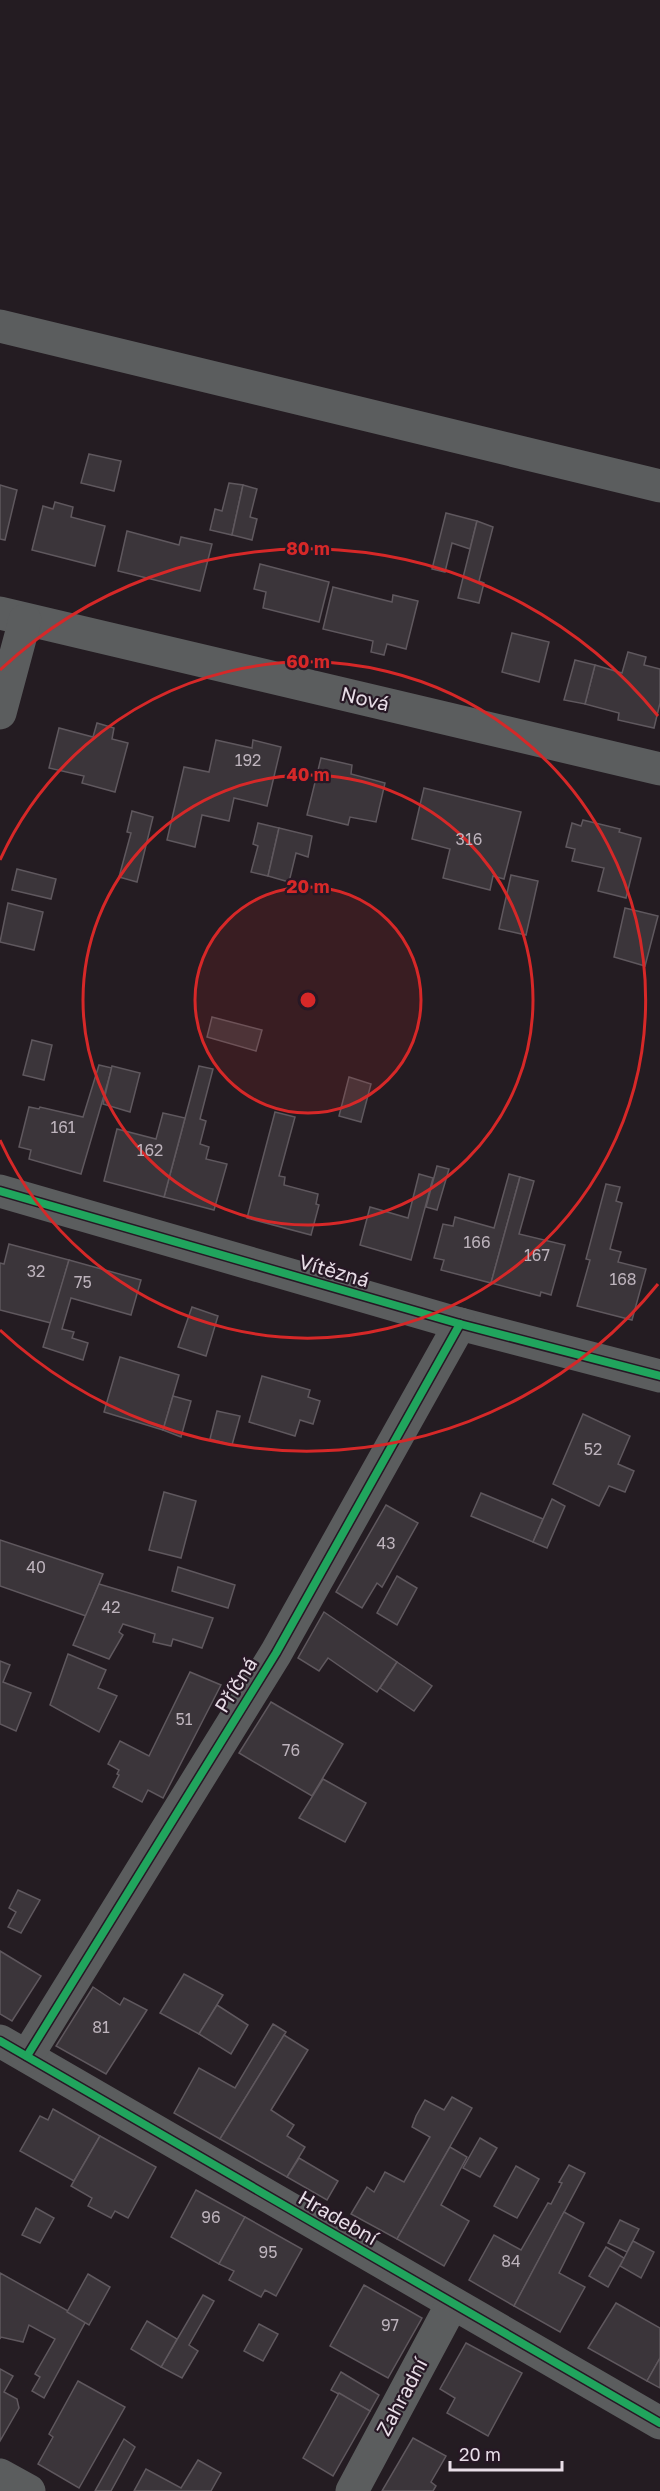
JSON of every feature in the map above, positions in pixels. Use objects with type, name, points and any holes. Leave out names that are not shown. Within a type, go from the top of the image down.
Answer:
[{"type":"street","points":[[0,326],[660,486]]},
{"type":"street","points":[[0,713],[13,616]]},
{"type":"street","name":"Nová","points":[[13,616],[660,769]]},
{"type":"street","name":"Vítězná","points":[[0,1191],[460,1324],[660,1376]]},
{"type":"street","name":"Příčná","points":[[13,2048],[276,1653],[460,1324]]},
{"type":"street","name":"Hradební","points":[[13,2048],[660,2423]]},
{"type":"street","name":"Zahradní","points":[[352,2491],[452,2304]]},
{"type":"street","points":[[0,2475],[29,2491]]},
{"type":"building","points":[[89,454],[121,461],[114,491],[81,483]]},
{"type":"building","points":[[229,483],[243,485],[232,535],[210,530],[215,509],[222,511]]},
{"type":"building","points":[[0,485],[17,490],[5,540],[0,539]]},
{"type":"building","points":[[243,485],[257,489],[250,517],[257,519],[252,540],[232,535]]},
{"type":"building","points":[[55,502],[73,507],[71,517],[105,526],[95,566],[32,550],[43,506],[53,509]]},
{"type":"building","points":[[446,513],[477,521],[470,549],[452,543],[445,572],[432,569]]},
{"type":"building","points":[[477,521],[493,527],[479,581],[484,583],[479,603],[458,598]]},
{"type":"building","points":[[127,531],[179,545],[181,537],[212,544],[200,591],[118,571]]},
{"type":"building","points":[[260,564],[329,582],[319,622],[263,608],[266,592],[254,589]]},
{"type":"building","points":[[333,587],[392,602],[393,595],[418,601],[406,649],[387,644],[384,655],[371,652],[373,641],[323,629]]},
{"type":"building","points":[[512,633],[549,642],[539,682],[502,672]]},
{"type":"building","points":[[628,652],[646,657],[644,665],[660,669],[660,703],[654,728],[618,720],[619,713],[585,704],[595,665],[622,673]]},
{"type":"building","points":[[575,660],[595,665],[585,704],[564,700]]},
{"type":"building","points":[[97,723],[114,728],[112,739],[128,743],[115,792],[82,783],[84,776],[49,768],[59,728],[93,737]]},
{"type":"building","points":[[216,740],[252,748],[253,740],[281,747],[267,806],[234,798],[229,821],[202,815],[195,847],[167,840],[184,767],[209,772]]},
{"type":"building","points":[[321,758],[352,765],[351,774],[385,783],[376,822],[350,817],[348,825],[307,815]]},
{"type":"building","points":[[424,788],[521,812],[504,879],[493,876],[490,890],[443,878],[450,849],[412,839]]},
{"type":"building","points":[[132,811],[153,817],[137,882],[119,877],[131,833],[127,832]]},
{"type":"building","points":[[583,820],[620,829],[619,832],[641,838],[626,898],[598,891],[604,868],[572,861],[575,849],[566,847],[572,823],[581,826]]},
{"type":"building","points":[[258,823],[279,828],[268,876],[251,872],[258,846],[253,844]]},
{"type":"building","points":[[279,828],[312,836],[308,857],[296,853],[289,882],[268,876]]},
{"type":"building","points":[[17,869],[56,879],[51,899],[12,890]]},
{"type":"building","points":[[511,875],[538,881],[526,935],[499,929]]},
{"type":"building","points":[[8,903],[43,912],[34,950],[0,942]]},
{"type":"building","points":[[625,908],[658,916],[645,966],[614,957]]},
{"type":"building","points":[[212,1017],[262,1030],[256,1051],[207,1037]]},
{"type":"building","points":[[32,1040],[52,1045],[44,1080],[23,1075]]},
{"type":"building","points":[[99,1065],[112,1068],[81,1174],[29,1159],[31,1150],[19,1147],[29,1107],[39,1109],[40,1107],[83,1117]]},
{"type":"building","points":[[112,1066],[140,1073],[130,1112],[103,1104]]},
{"type":"building","points":[[199,1066],[213,1069],[200,1119],[206,1121],[200,1144],[209,1147],[206,1159],[227,1164],[214,1210],[164,1197]]},
{"type":"building","points":[[349,1077],[371,1084],[361,1122],[339,1116]]},
{"type":"building","points":[[275,1112],[295,1117],[279,1176],[285,1177],[284,1185],[318,1194],[316,1204],[319,1205],[311,1235],[247,1218]]},
{"type":"building","points":[[163,1113],[185,1118],[164,1197],[104,1181],[117,1129],[156,1139]]},
{"type":"building","points":[[437,1166],[449,1169],[437,1210],[426,1207]]},
{"type":"building","points":[[419,1174],[433,1178],[411,1260],[360,1245],[370,1207],[408,1218]]},
{"type":"building","points":[[509,1174],[520,1177],[491,1283],[441,1270],[444,1260],[434,1258],[443,1224],[453,1226],[455,1217],[494,1228]]},
{"type":"building","points":[[520,1177],[534,1181],[519,1234],[565,1245],[551,1295],[541,1292],[540,1296],[491,1283]]},
{"type":"building","points":[[606,1184],[620,1187],[616,1201],[622,1203],[610,1249],[621,1252],[618,1262],[646,1269],[632,1320],[577,1306],[590,1260],[586,1259]]},
{"type":"building","points":[[9,1244],[69,1260],[51,1323],[0,1310],[0,1263],[4,1264]]},
{"type":"building","points":[[69,1260],[141,1280],[131,1315],[71,1298],[62,1329],[74,1332],[72,1338],[88,1343],[83,1360],[43,1347]]},
{"type":"building","points":[[192,1307],[218,1316],[206,1356],[178,1347]]},
{"type":"building","points":[[120,1357],[179,1375],[163,1430],[104,1412]]},
{"type":"building","points":[[262,1376],[310,1390],[308,1397],[320,1401],[313,1424],[300,1420],[295,1436],[249,1422]]},
{"type":"building","points":[[173,1396],[191,1401],[181,1437],[163,1430]]},
{"type":"building","points":[[217,1411],[240,1416],[232,1445],[210,1439]]},
{"type":"building","points":[[583,1414],[630,1436],[618,1464],[634,1471],[625,1492],[609,1486],[599,1506],[553,1484]]},
{"type":"building","points":[[164,1492],[196,1501],[181,1558],[149,1550]]},
{"type":"building","points":[[481,1493],[543,1519],[533,1542],[471,1516]]},
{"type":"building","points":[[552,1499],[565,1506],[547,1548],[533,1542]]},
{"type":"building","points":[[386,1505],[418,1523],[382,1587],[377,1583],[362,1608],[336,1592]]},
{"type":"building","points":[[0,1540],[103,1574],[86,1616],[0,1586]]},
{"type":"building","points":[[178,1567],[235,1585],[228,1608],[172,1591]]},
{"type":"building","points":[[397,1576],[417,1588],[397,1625],[377,1613]]},
{"type":"building","points":[[99,1584],[213,1618],[202,1648],[173,1639],[171,1646],[153,1642],[155,1634],[123,1624],[119,1632],[123,1635],[109,1659],[73,1645]]},
{"type":"building","points":[[324,1612],[397,1662],[377,1692],[328,1658],[319,1671],[298,1658]]},
{"type":"building","points":[[68,1654],[106,1670],[98,1688],[117,1696],[99,1732],[50,1705]]},
{"type":"building","points":[[0,1661],[10,1665],[3,1682],[31,1693],[16,1731],[0,1724]]},
{"type":"building","points":[[397,1662],[432,1686],[414,1711],[380,1688]]},
{"type":"building","points":[[190,1672],[221,1685],[163,1798],[148,1790],[142,1802],[113,1787],[119,1770],[108,1764],[120,1741],[149,1756]]},
{"type":"building","points":[[271,1702],[343,1744],[312,1796],[239,1753]]},
{"type":"building","points":[[323,1779],[366,1803],[345,1842],[299,1818]]},
{"type":"building","points":[[18,1890],[40,1900],[21,1933],[8,1927],[16,1912],[9,1908]]},
{"type":"building","points":[[0,1951],[41,1976],[12,2021],[0,2014]]},
{"type":"building","points":[[184,1974],[223,1995],[199,2034],[160,2013]]},
{"type":"building","points":[[93,1987],[120,2005],[124,1998],[147,2010],[106,2074],[56,2046]]},
{"type":"building","points":[[217,2005],[248,2025],[231,2054],[199,2034]]},
{"type":"building","points":[[273,2024],[286,2032],[220,2139],[174,2113],[199,2068],[235,2088]]},
{"type":"building","points":[[284,2035],[308,2050],[271,2110],[294,2125],[287,2136],[305,2147],[287,2177],[220,2139]]},
{"type":"building","points":[[452,2097],[472,2108],[397,2239],[351,2214],[367,2187],[374,2192],[385,2172],[404,2182],[430,2137],[412,2127],[425,2100],[444,2110]]},
{"type":"building","points":[[53,2109],[100,2136],[74,2181],[20,2151],[40,2116],[48,2120]]},
{"type":"building","points":[[100,2136],[156,2167],[128,2218],[115,2211],[111,2218],[88,2206],[92,2198],[71,2186]]},
{"type":"building","points":[[480,2138],[497,2148],[480,2177],[463,2168]]},
{"type":"building","points":[[450,2147],[467,2157],[441,2205],[469,2221],[444,2266],[397,2239]]},
{"type":"building","points":[[299,2158],[338,2181],[327,2200],[287,2177]]},
{"type":"building","points":[[569,2165],[585,2173],[514,2306],[469,2280],[494,2235],[521,2250],[548,2203],[551,2204],[562,2183],[559,2182]]},
{"type":"building","points":[[516,2166],[539,2179],[517,2218],[494,2206]]},
{"type":"building","points":[[196,2190],[245,2217],[219,2264],[171,2237]]},
{"type":"building","points":[[36,2208],[54,2218],[40,2243],[22,2235]]},
{"type":"building","points":[[564,2212],[584,2223],[559,2273],[585,2287],[560,2332],[514,2306]]},
{"type":"building","points":[[245,2217],[302,2249],[276,2296],[265,2290],[261,2297],[229,2280],[234,2271],[219,2264]]},
{"type":"building","points":[[620,2220],[639,2229],[627,2252],[608,2243]]},
{"type":"building","points":[[633,2241],[654,2252],[641,2278],[620,2266]]},
{"type":"building","points":[[606,2247],[624,2258],[608,2287],[589,2276]]},
{"type":"building","points":[[0,2273],[86,2321],[44,2398],[32,2391],[40,2377],[35,2374],[55,2339],[29,2325],[23,2342],[1,2337],[0,2339]]},
{"type":"building","points":[[88,2274],[110,2287],[89,2325],[67,2312]]},
{"type":"building","points":[[364,2285],[422,2318],[388,2378],[330,2346]]},
{"type":"building","points":[[203,2295],[214,2301],[189,2345],[198,2351],[182,2378],[161,2367]]},
{"type":"building","points":[[616,2303],[660,2328],[660,2358],[647,2381],[588,2348]]},
{"type":"building","points":[[147,2321],[177,2339],[161,2367],[131,2349]]},
{"type":"building","points":[[259,2324],[278,2334],[263,2361],[244,2351]]},
{"type":"building","points":[[466,2343],[522,2373],[488,2436],[447,2413],[455,2398],[440,2389]]},
{"type":"building","points":[[660,2358],[660,2388],[647,2381]]},
{"type":"building","points":[[0,2369],[13,2376],[4,2392],[17,2399],[19,2408],[0,2441]]},
{"type":"building","points":[[341,2372],[379,2395],[370,2411],[331,2390]]},
{"type":"building","points":[[78,2381],[125,2407],[79,2488],[38,2464],[53,2437],[49,2434]]},
{"type":"building","points":[[339,2393],[370,2411],[333,2476],[303,2458]]},
{"type":"building","points":[[413,2438],[446,2456],[431,2482],[436,2486],[433,2491],[382,2491]]},
{"type":"building","points":[[124,2439],[135,2447],[111,2491],[95,2491]]},
{"type":"building","points":[[198,2460],[221,2473],[211,2491],[134,2491],[146,2469],[181,2488]]},
{"type":"cycle path","points":[[0,1191],[460,1324],[660,1376]]},
{"type":"cycle path","points":[[27,2056],[276,1653],[460,1324]]},
{"type":"cycle path","points":[[0,2041],[660,2423]]}]
